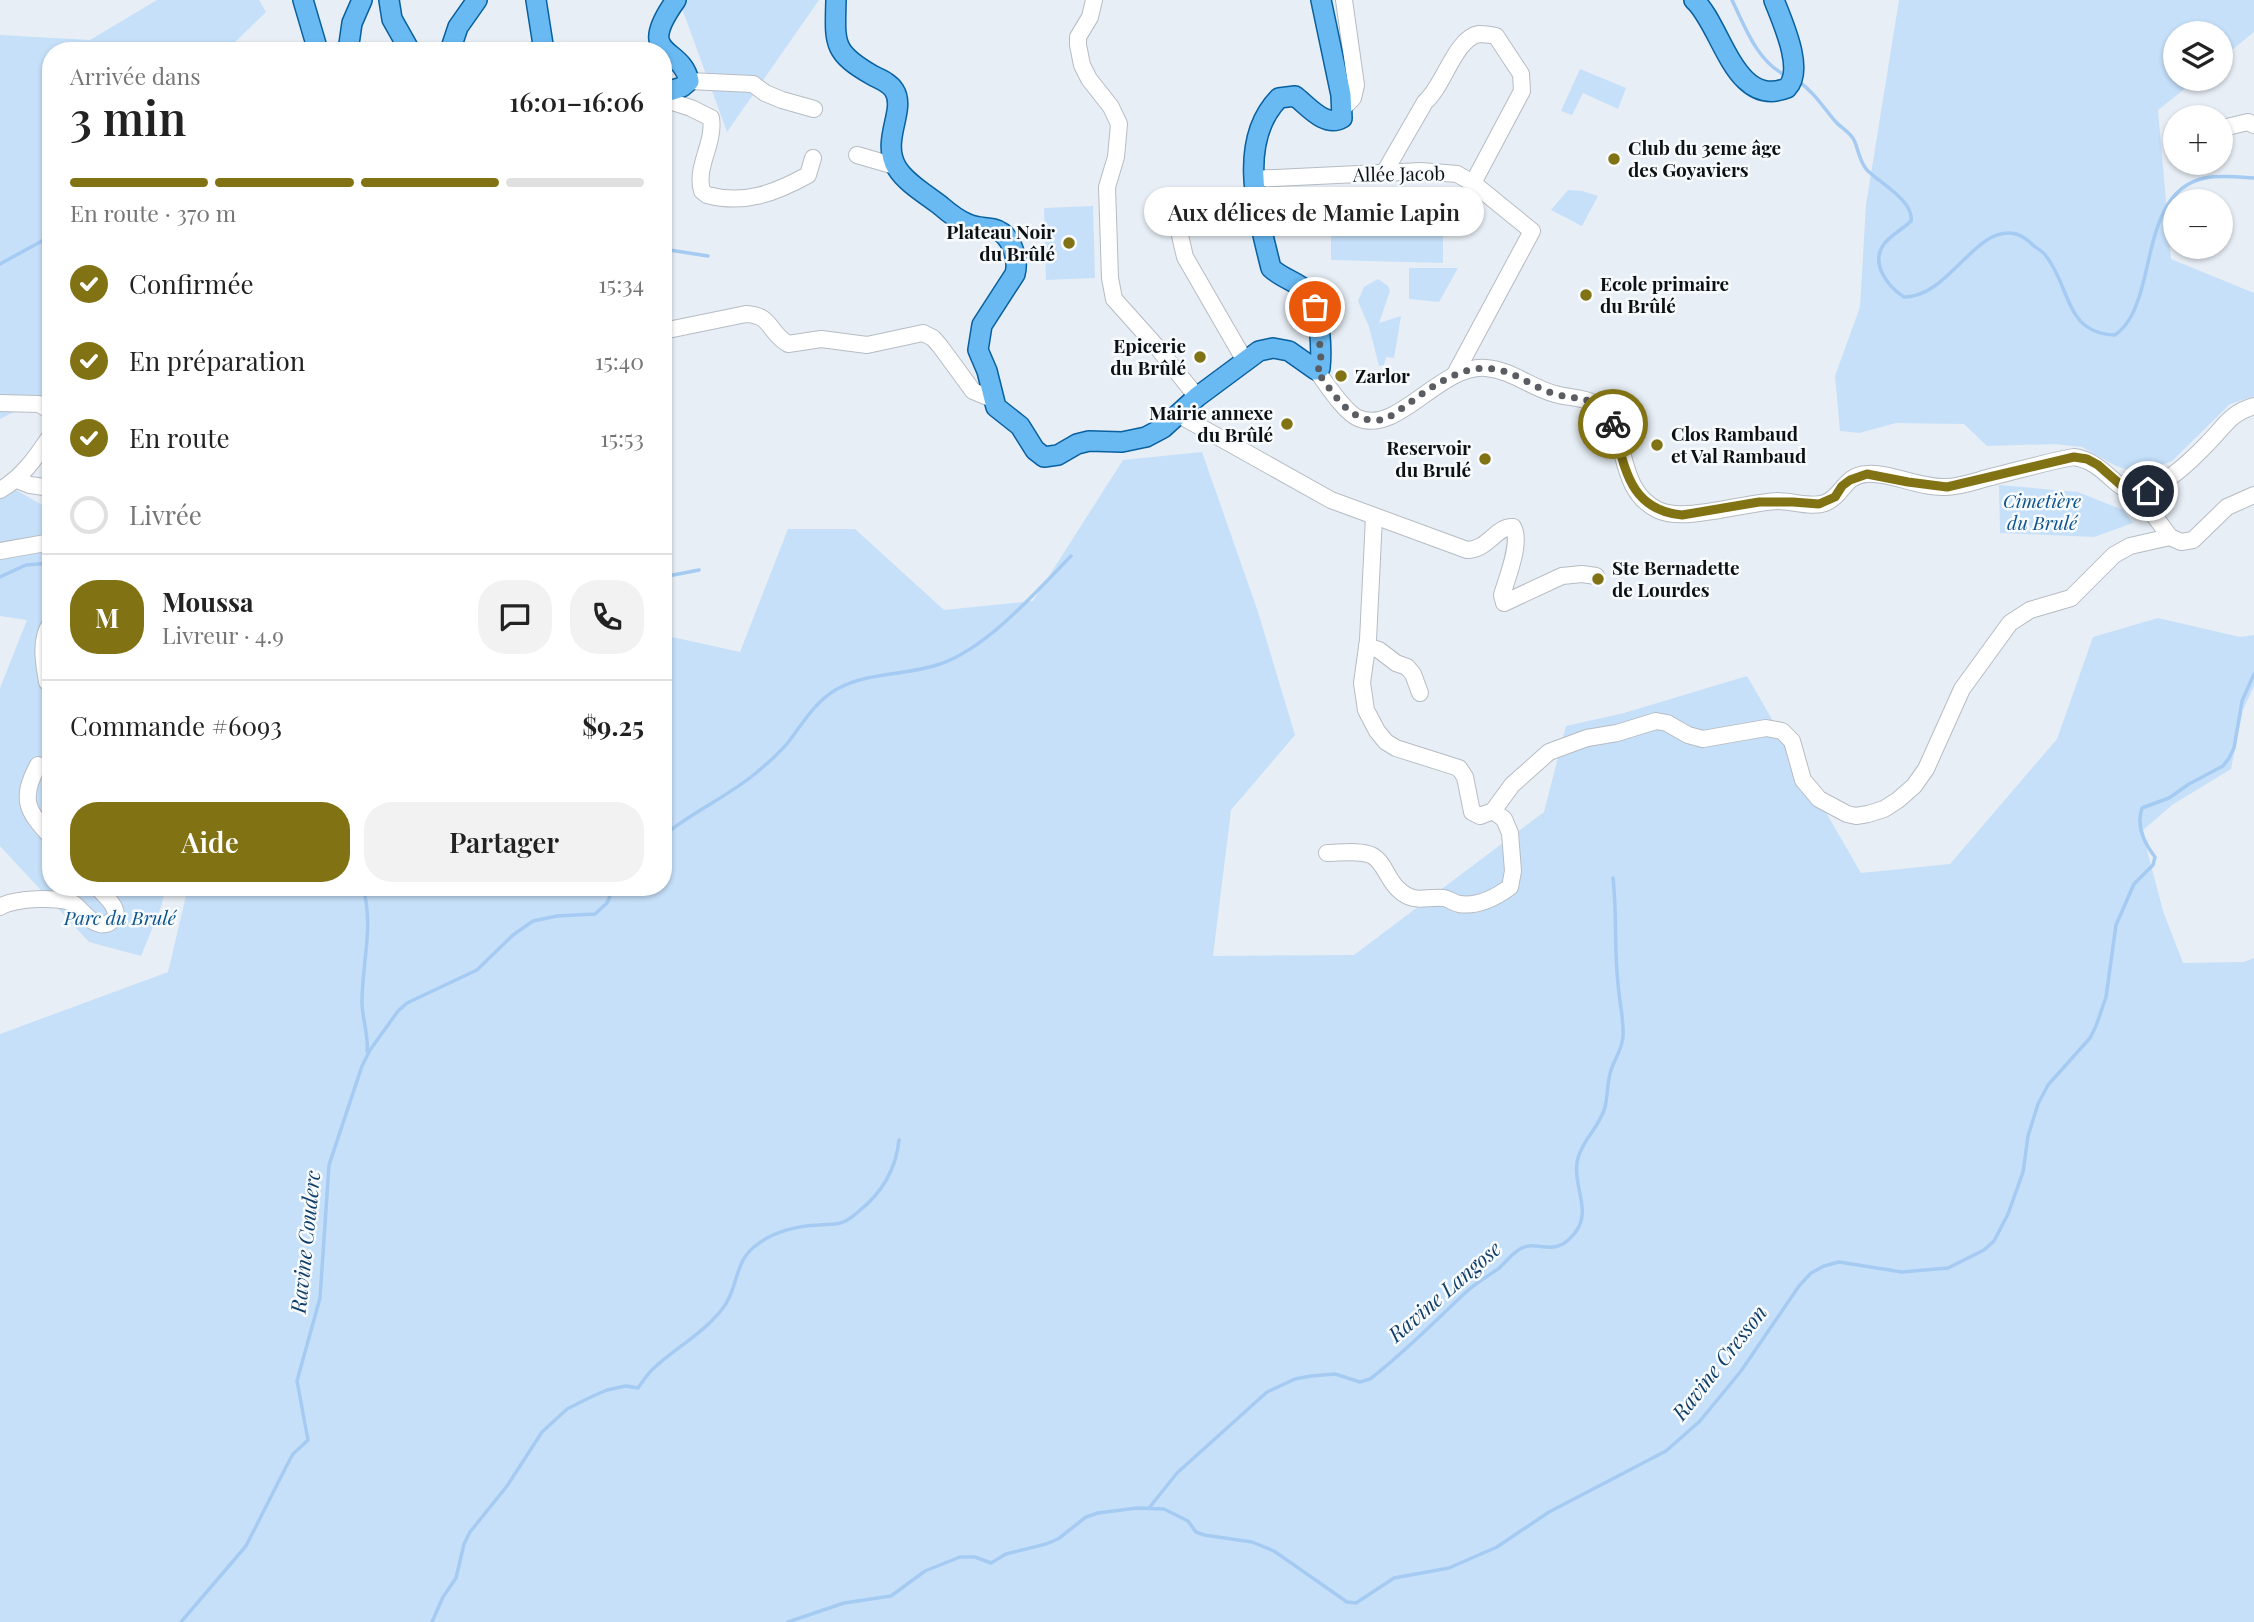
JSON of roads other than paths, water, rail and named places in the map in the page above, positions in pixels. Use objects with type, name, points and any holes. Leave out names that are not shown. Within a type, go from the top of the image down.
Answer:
[{"type":"main road","points":[[303,0],[315,42]]},
{"type":"main road","points":[[349,42],[352,23],[362,0]]},
{"type":"main road","points":[[389,0],[392,19],[405,42]]},
{"type":"main road","points":[[453,42],[458,27],[477,0]]},
{"type":"main road","points":[[536,0],[543,42]]},
{"type":"main road","points":[[660,42],[659,33],[676,0]]},
{"type":"main road","points":[[836,0],[836,40],[843,56],[889,84],[895,91],[898,110],[891,136],[895,166],[903,176],[958,219],[973,226],[996,229],[1004,235],[1013,251],[1017,267],[1015,274],[992,307],[979,336],[978,350],[987,371],[996,407],[1020,426],[1034,450],[1044,457],[1058,455],[1077,444],[1089,441],[1134,441],[1163,428],[1198,397],[1259,351],[1281,348],[1302,358],[1316,370],[1320,368],[1321,354],[1315,307],[1307,291],[1271,268],[1254,179],[1260,123],[1279,98],[1295,96],[1328,121],[1342,118],[1343,108],[1321,0]]},
{"type":"main road","points":[[1694,0],[1707,17],[1738,73],[1747,82],[1769,91],[1779,90],[1791,83],[1794,75],[1792,56],[1774,0]]},
{"type":"main road","points":[[672,57],[687,71],[688,81],[682,87],[672,90]]},
{"type":"street","points":[[1094,0],[1090,17],[1078,37],[1078,45],[1088,79],[1111,107],[1119,124],[1116,156],[1107,187],[1110,278],[1114,299],[1198,397]]},
{"type":"street","points":[[1343,108],[1353,98],[1356,85],[1344,0]]},
{"type":"street","points":[[1384,173],[1424,102],[1434,94],[1462,43],[1478,34],[1496,36],[1521,74],[1522,91],[1473,183]]},
{"type":"street","points":[[688,81],[753,85],[782,100],[814,109]]},
{"type":"street","points":[[672,102],[711,118],[712,135],[700,173],[702,191],[707,195],[755,198],[776,192],[808,175],[813,158]]},
{"type":"street","points":[[2233,126],[2248,122],[2254,125]]},
{"type":"street","points":[[857,155],[895,166]]},
{"type":"street","name":"Allée Jacob","points":[[1254,179],[1447,172],[1473,183],[1532,231],[1455,374]]},
{"type":"street","points":[[1173,205],[1185,257],[1245,361]]},
{"type":"street","points":[[672,329],[746,314],[765,319],[778,337],[788,344],[821,339],[866,345],[923,333],[933,338],[940,346],[973,391],[992,399]]},
{"type":"street","points":[[1316,370],[1356,417],[1375,421],[1395,413],[1455,374],[1485,367],[1505,371],[1553,393],[1595,403],[1608,413],[1630,480],[1640,497],[1660,512],[1671,514],[1682,515],[1759,502],[1819,504],[1835,497],[1850,480],[1867,474],[1947,487],[2074,457],[2087,459],[2098,465],[2123,488],[2139,495],[2170,537],[2181,542],[2193,540],[2227,507],[2254,495]]},
{"type":"street","points":[[0,403],[22,402],[42,406]]},
{"type":"street","points":[[2139,495],[2160,485],[2185,465],[2230,417],[2254,406]]},
{"type":"street","points":[[1179,415],[1305,487],[1374,517],[1466,550],[1479,548],[1506,527],[1513,527],[1516,542],[1502,595],[1504,603],[1562,576],[1582,573],[1596,576]]},
{"type":"street","points":[[0,490],[17,480],[42,449]]},
{"type":"street","points":[[17,480],[42,487]]},
{"type":"street","points":[[1374,517],[1363,694],[1366,710],[1377,731],[1396,748],[1456,765],[1465,777],[1467,798],[1474,814],[1483,816],[1493,811],[1512,785],[1549,752],[1587,738],[1617,733],[1656,721],[1703,739],[1766,727],[1782,731],[1792,741],[1803,780],[1819,799],[1856,816],[1884,809],[1914,786],[1926,769],[1962,689],[2010,623],[2029,610],[2071,597],[2114,555],[2130,547],[2170,537]]},
{"type":"street","points":[[0,551],[42,543]]},
{"type":"street","points":[[1367,646],[1379,649],[1396,663],[1407,667],[1413,674],[1420,693]]},
{"type":"street","points":[[38,765],[28,783],[28,809],[42,826]]},
{"type":"street","points":[[1327,853],[1362,853],[1373,856],[1395,886],[1413,899],[1443,898],[1461,904],[1481,903],[1497,897],[1510,887],[1513,872],[1508,825],[1493,811]]},
{"type":"street","points":[[0,906],[13,901],[66,900],[99,925],[114,920],[116,913],[105,896]]},
{"type":"waterway","points":[[1732,0],[1759,52],[1775,69],[1785,75]]},
{"type":"waterway","points":[[1798,81],[1852,137],[1867,170],[1895,193],[1911,214],[1911,221],[1884,244],[1879,259],[1882,274],[1904,297],[1920,294],[1935,286],[1988,240],[2001,234],[2016,234],[2045,255],[2077,317],[2098,332],[2115,335],[2128,322],[2134,311],[2158,225],[2175,195],[2188,184],[2205,178],[2254,178]]},
{"type":"waterway","name":"Ravine Cresson","points":[[0,264],[42,241]]},
{"type":"waterway","points":[[672,250],[708,256]]},
{"type":"waterway","name":"Ravine Couderc","points":[[672,829],[745,782],[765,765],[783,749],[823,699],[837,689],[862,679],[927,668],[958,656],[1010,618],[1071,556]]},
{"type":"waterway","points":[[0,577],[26,565],[42,564]]},
{"type":"waterway","points":[[672,575],[699,570]]},
{"type":"waterway","name":"Ravine Cresson","points":[[788,1622],[844,1603],[891,1596],[925,1571],[960,1557],[975,1557],[991,1563],[1006,1554],[1058,1539],[1086,1517],[1137,1508],[1164,1509],[1188,1521],[1196,1532],[1252,1542],[1274,1551],[1347,1602],[1356,1603],[1394,1578],[1449,1568],[1497,1547],[1549,1512],[1666,1451],[1700,1421],[1741,1371],[1799,1286],[1811,1273],[1839,1262],[1902,1272],[1948,1268],[1984,1250],[1994,1241],[2008,1214],[2023,1172],[2028,1136],[2038,1104],[2048,1085],[2090,1038],[2096,1026],[2106,997],[2116,925],[2134,884],[2153,865],[2155,857],[2142,834],[2142,808],[2169,798],[2223,766],[2234,748],[2242,701],[2254,674]]},
{"type":"waterway","name":"Ravine Langose","points":[[1149,1508],[1177,1473],[1267,1392],[1295,1379],[1311,1376],[1335,1374],[1360,1382],[1370,1379],[1468,1290],[1498,1269],[1517,1251],[1531,1246],[1558,1246],[1574,1234],[1582,1217],[1577,1163],[1602,1114],[1610,1075],[1623,1036],[1613,878]]},
{"type":"waterway","points":[[365,896],[368,931],[362,1002],[367,1051]]},
{"type":"waterway","name":"Ravine Couderc","points":[[181,1622],[246,1546],[293,1454],[308,1440],[297,1381],[320,1298],[329,1165],[362,1066],[370,1050],[398,1011],[407,1003],[477,970],[513,935],[533,921],[557,916],[595,914],[607,903],[610,896]]},
{"type":"waterway","points":[[432,1622],[443,1597],[456,1578],[464,1544],[470,1532],[507,1486],[542,1432],[567,1409],[593,1396],[626,1386],[638,1388],[655,1367],[716,1317],[728,1301],[743,1261],[761,1242],[802,1227],[838,1224],[867,1205],[881,1189],[891,1171],[899,1140]]},
{"type":"place","name":"Club du 3eme âge des Goyaviers","points":[[1614,159]]},
{"type":"place","name":"Plateau Noir du Brûlé","points":[[1069,243]]},
{"type":"place","name":"Ecole primaire du Brûlé","points":[[1586,295]]},
{"type":"place","name":"Aux délices de Mamie Lapin","points":[[1315,307]]},
{"type":"place","name":"Epicerie du Brûlé","points":[[1200,357]]},
{"type":"place","name":"Zarlor","points":[[1341,376]]},
{"type":"place","name":"Mairie annexe du Brûlé","points":[[1287,424]]},
{"type":"place","name":"Clos Rambaud et Val Rambaud","points":[[1657,445]]},
{"type":"place","name":"Reservoir du Brulé","points":[[1485,459]]},
{"type":"place","name":"Ste Bernadette de Lourdes","points":[[1598,579]]},
{"type":"park label","name":"Cimetière du Brulé","points":[[2042,512]]},
{"type":"park label","name":"Parc du Brulé","points":[[120,918]]}]
